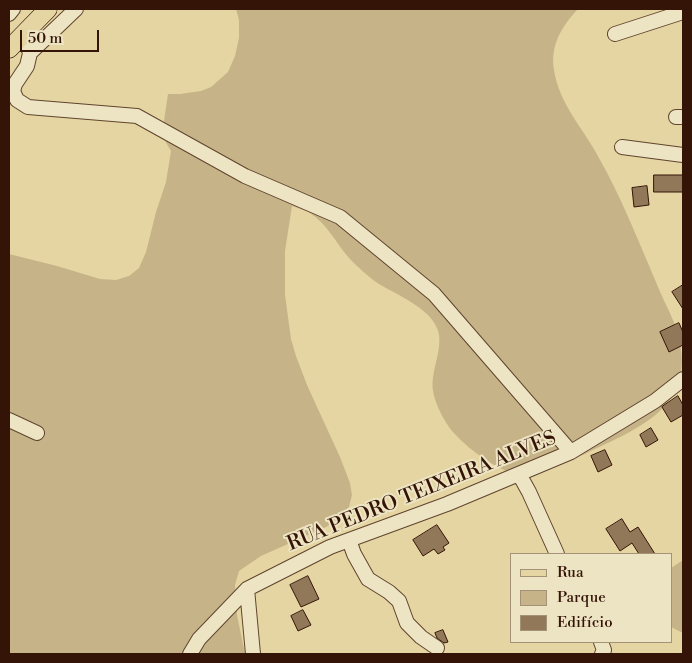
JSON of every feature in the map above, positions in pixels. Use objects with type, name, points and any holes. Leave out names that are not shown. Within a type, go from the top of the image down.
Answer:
[{"type":"main road","points":[[9,49],[48,9]]},
{"type":"street","points":[[9,14],[13,9]]},
{"type":"street","points":[[30,53],[76,9]]},
{"type":"street","points":[[615,34],[683,12]]},
{"type":"street","points":[[23,34],[30,53],[27,66],[15,84],[13,91],[17,100],[28,107],[137,116],[245,176],[340,217],[434,294],[571,452]]},
{"type":"street","points":[[622,148],[683,155]]},
{"type":"street","name":"RUA PEDRO TEIXEIRA ALVES","points":[[190,654],[199,639],[247,589],[330,547],[448,504],[571,452],[654,401],[683,379]]},
{"type":"street","points":[[9,420],[37,432]]},
{"type":"street","points":[[519,474],[557,553]]},
{"type":"street","points":[[349,540],[354,554],[368,579],[389,592],[399,601],[408,623],[421,637],[437,648]]},
{"type":"street","points":[[247,589],[253,654]]},
{"type":"green space","points":[[236,9],[578,9],[558,36],[553,61],[557,82],[566,105],[593,147],[614,186],[675,325],[682,358],[678,385],[664,407],[644,423],[570,461],[549,469],[527,474],[518,474],[497,467],[476,453],[452,431],[438,407],[433,391],[433,375],[439,335],[433,321],[419,308],[363,272],[349,258],[316,217],[292,206],[285,251],[285,295],[291,339],[307,385],[350,483],[352,495],[349,507],[338,519],[326,527],[261,556],[239,571],[235,585],[237,615],[245,654],[9,654],[9,254],[100,279],[116,280],[129,276],[139,268],[146,252],[166,182],[171,151],[164,139],[163,128],[168,94],[201,91],[211,87],[228,72],[235,56],[239,38],[239,20]]},
{"type":"green space","points":[[683,560],[683,633],[672,628],[672,567]]},
{"type":"building","points":[[654,175],[683,175],[683,192],[654,192]]},
{"type":"building","points":[[647,186],[649,205],[634,207],[632,188]]},
{"type":"building","points":[[683,285],[683,309],[672,292]]},
{"type":"building","points":[[679,323],[683,332],[683,345],[669,352],[660,332]]},
{"type":"building","points":[[678,396],[683,405],[683,415],[671,422],[662,407]]},
{"type":"building","points":[[651,428],[658,440],[646,447],[640,435]]},
{"type":"building","points":[[605,450],[612,465],[598,472],[591,456]]},
{"type":"building","points":[[622,519],[630,532],[638,527],[654,553],[638,553],[632,543],[620,551],[606,529]]},
{"type":"building","points":[[437,525],[449,543],[443,547],[445,550],[438,554],[434,549],[423,556],[413,540]]},
{"type":"building","points":[[308,576],[319,599],[301,607],[290,585]]},
{"type":"building","points":[[303,610],[311,625],[298,631],[291,616]]},
{"type":"building","points":[[443,630],[448,642],[444,643],[437,638],[435,633]]}]
